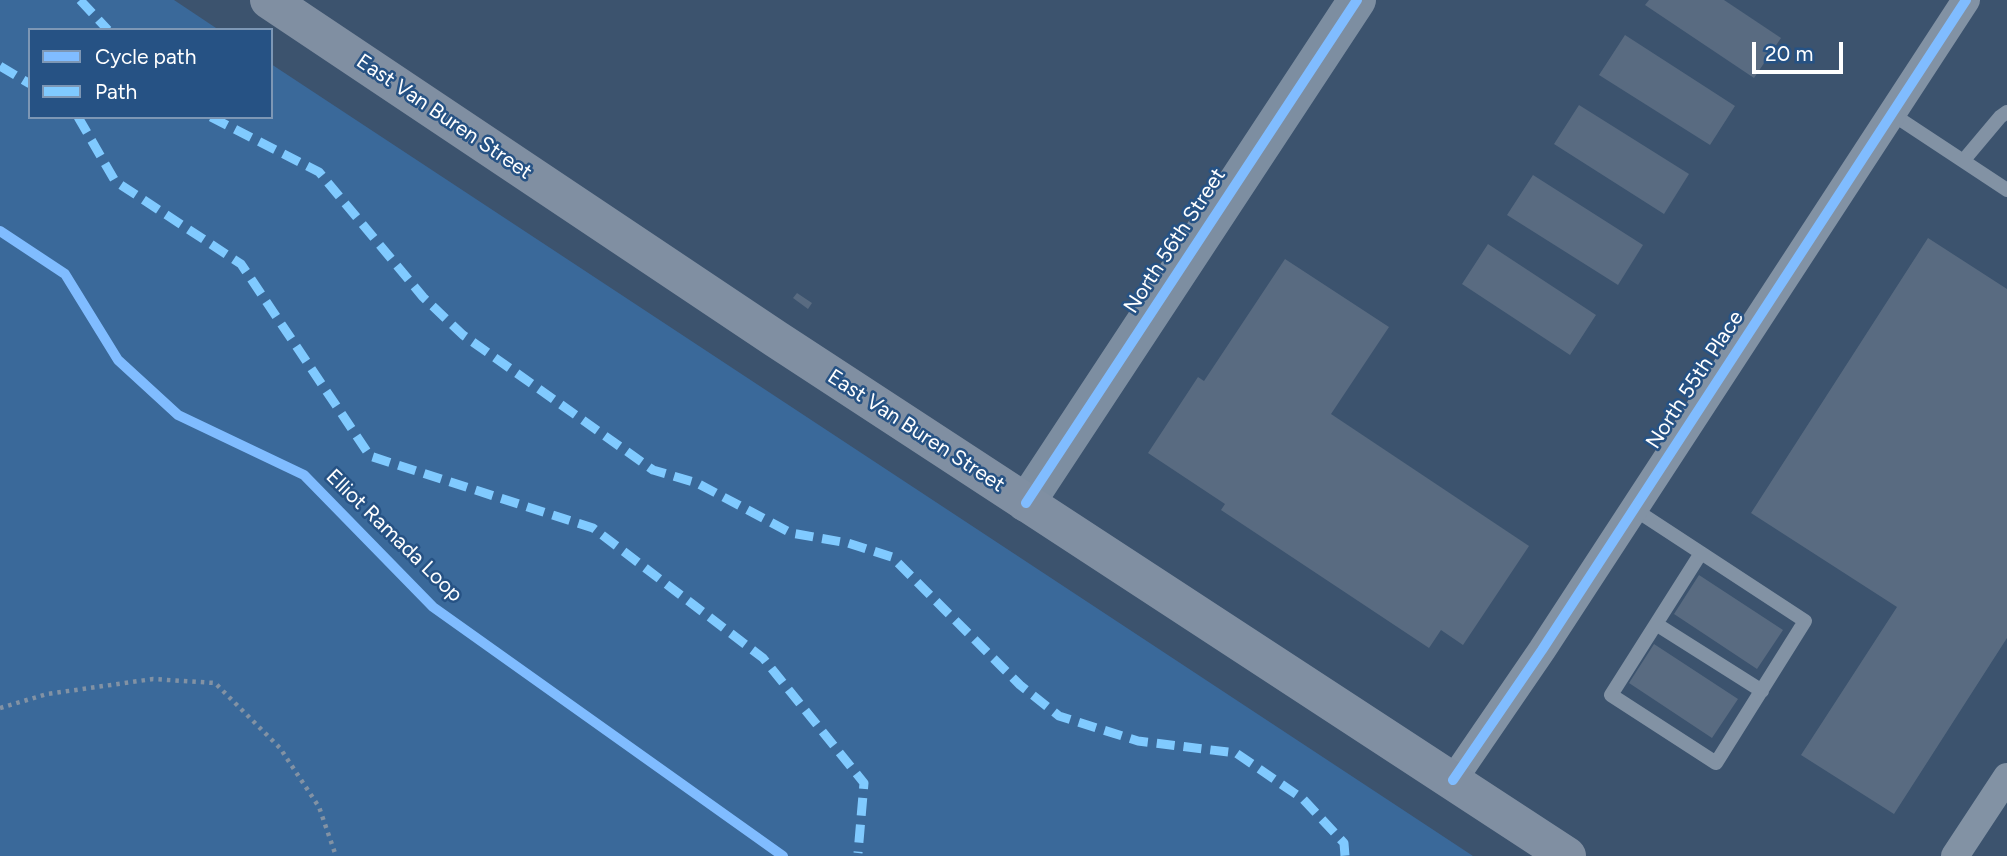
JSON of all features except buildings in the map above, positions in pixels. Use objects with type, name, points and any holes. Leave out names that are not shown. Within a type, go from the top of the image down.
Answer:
[{"type":"main road","name":"East Van Buren Street","points":[[268,0],[776,339],[1567,856]]},
{"type":"street","name":"North 56th Street","points":[[1026,503],[1357,0]]},
{"type":"street","name":"North 55th Place","points":[[1453,780],[1542,650],[1966,0]]},
{"type":"street","points":[[1955,856],[2007,777]]},
{"type":"lane","points":[[1963,161],[2007,112]]},
{"type":"lane","points":[[1892,114],[2007,190]]},
{"type":"lane","points":[[1634,509],[1805,621],[1716,763],[1611,695],[1700,553]]},
{"type":"lane","points":[[1656,624],[1762,691]]},
{"type":"path","points":[[0,708],[47,694],[153,679],[215,683],[280,748],[319,807],[336,856]]},
{"type":"shaded area","points":[[0,0],[174,0],[216,28],[28,28],[28,119],[273,119],[273,65],[1473,856],[0,856]]},
{"type":"marked path","points":[[80,0],[106,28]]},
{"type":"marked path","points":[[0,66],[28,83]]},
{"type":"marked path","points":[[79,119],[115,181],[241,264],[370,456],[593,528],[763,658],[864,783],[858,853]]},
{"type":"marked path","points":[[215,119],[319,172],[423,297],[463,335],[653,470],[697,483],[791,533],[848,543],[892,557],[1020,685],[1059,716],[1138,741],[1236,753],[1303,799],[1344,843],[1345,856]]},
{"type":"cycle path","points":[[1026,503],[1357,0]]},
{"type":"cycle path","points":[[1453,780],[1542,650],[1966,0]]},
{"type":"cycle path","name":"Elliot Ramada Loop","points":[[0,231],[65,274],[118,360],[178,415],[304,475],[433,607],[783,856]]}]
